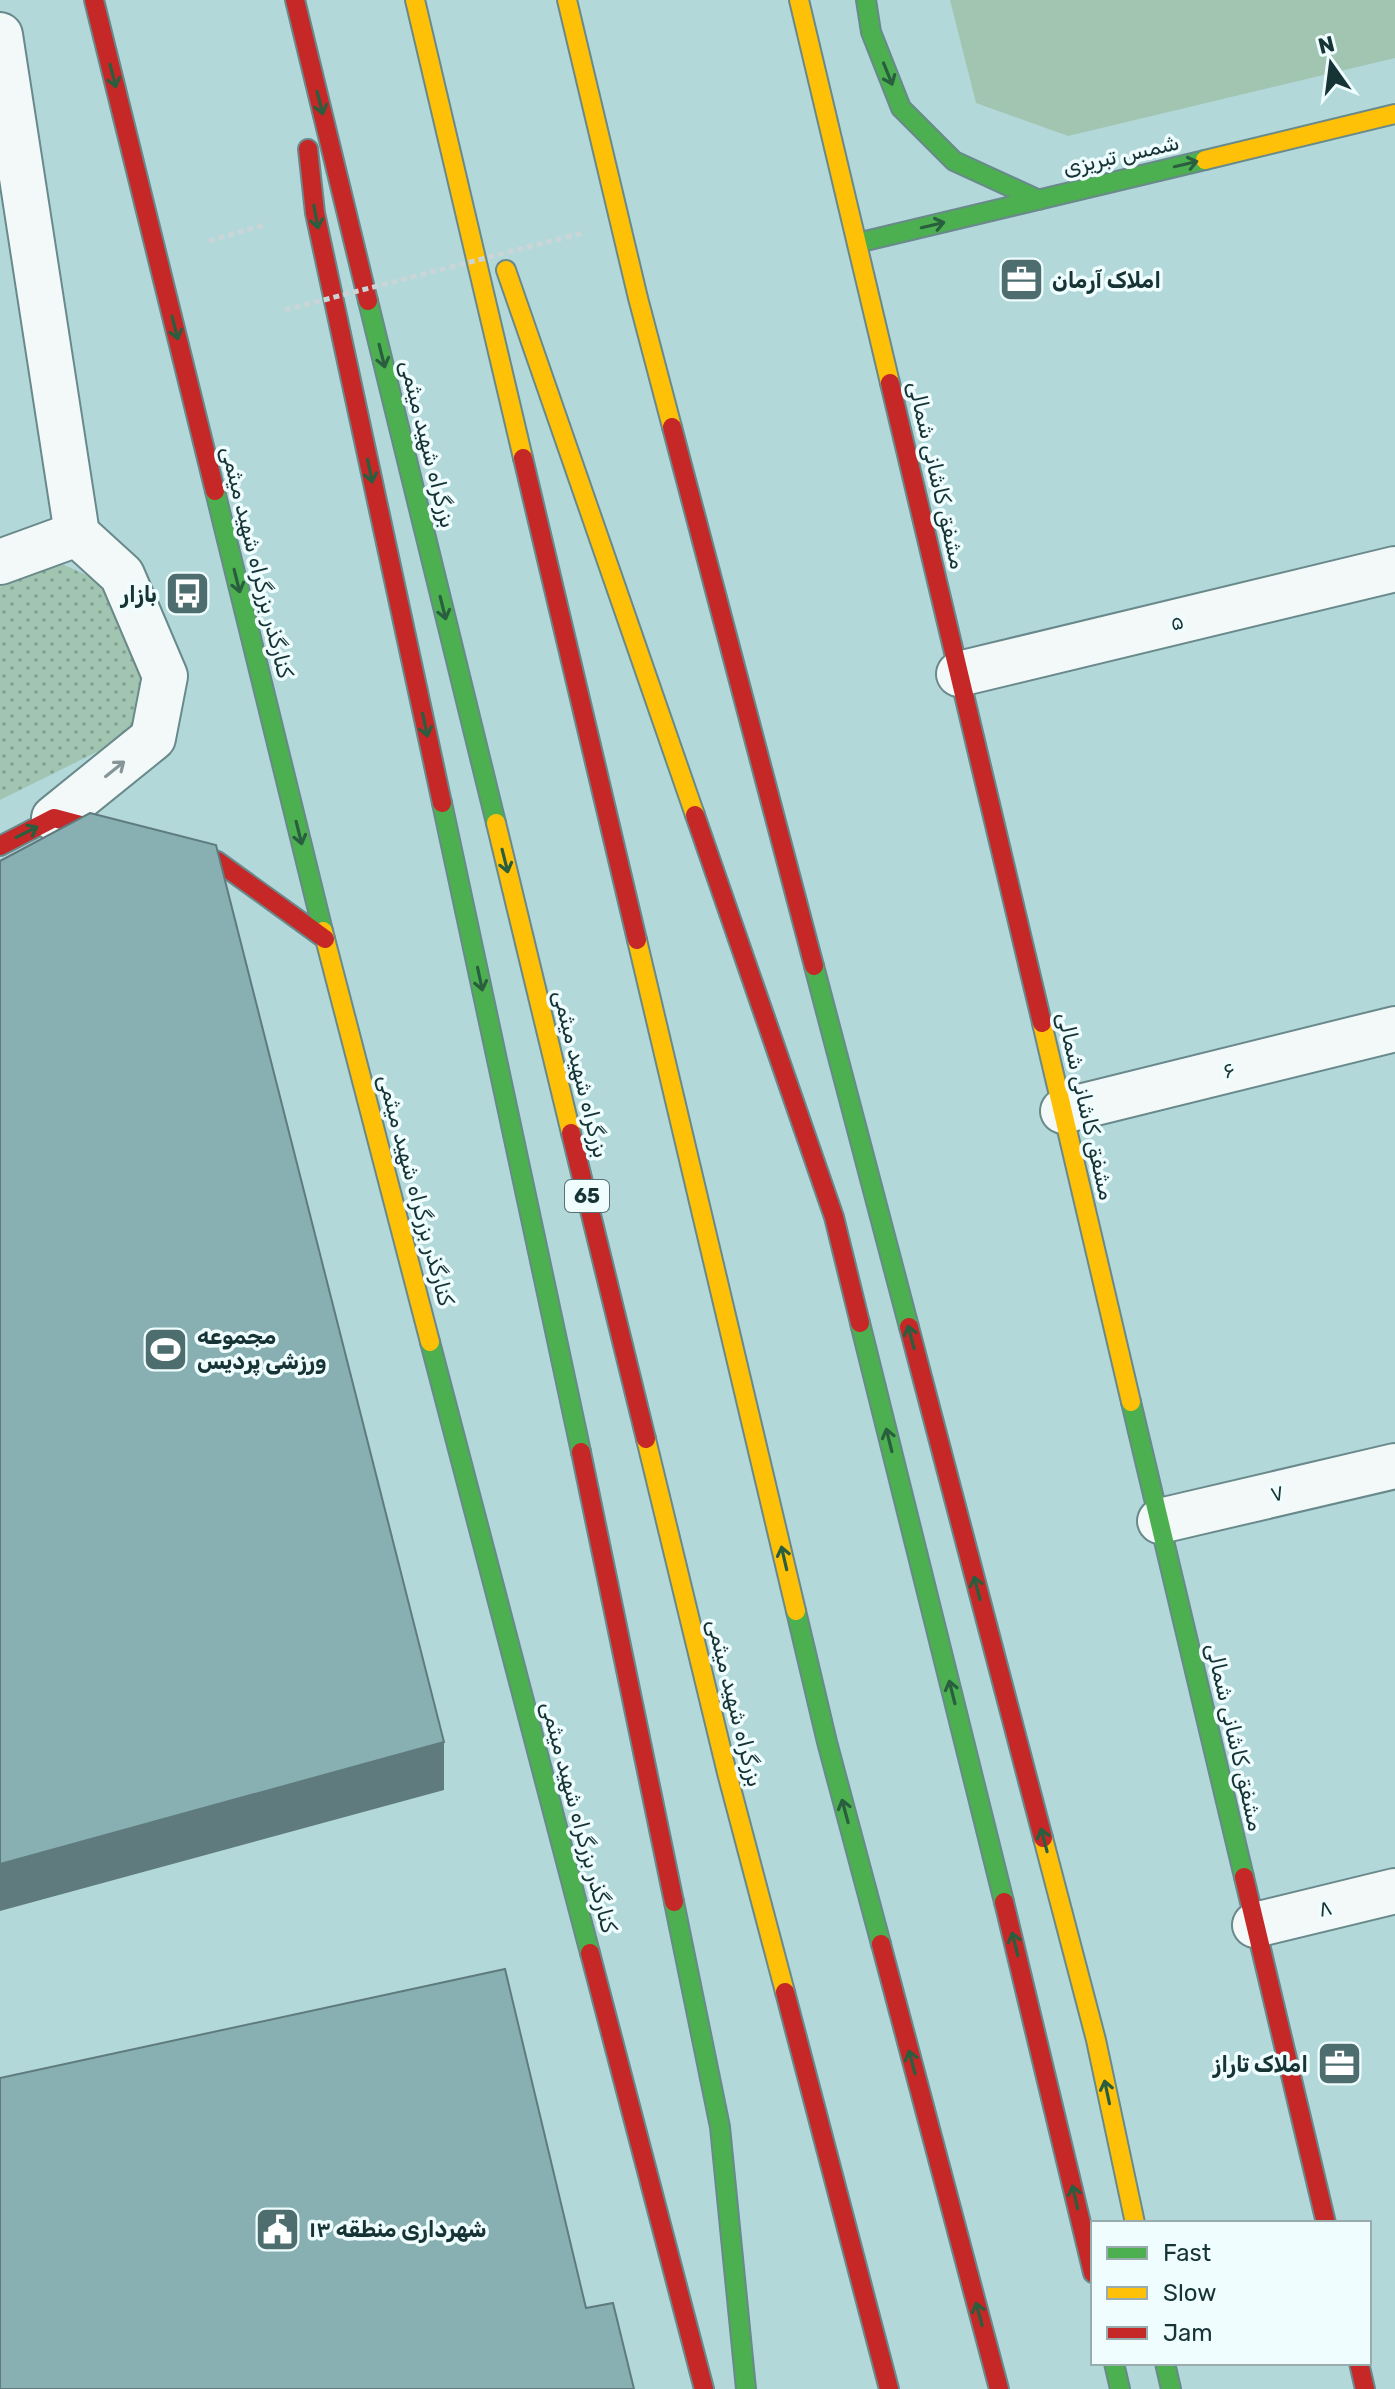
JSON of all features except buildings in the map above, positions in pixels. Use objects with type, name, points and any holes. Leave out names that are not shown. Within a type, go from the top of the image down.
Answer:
[{"type":"main road","name":"کنارگذر بزرگراه شهید میثمی","points":[[94,0],[325,939],[704,2389]]},
{"type":"main road","points":[[293,0],[303,106]]},
{"type":"main road","name":"بزرگراه شهید میثمی","points":[[293,0],[727,1773],[889,2389]]},
{"type":"main road","points":[[417,0],[472,163]]},
{"type":"main road","points":[[417,0],[827,1742],[999,2389]]},
{"type":"main road","points":[[567,0],[638,298],[1096,2040],[1135,2221]]},
{"type":"main road","name":"مشفق کاشانی شمالی","points":[[799,0],[1326,2221]]},
{"type":"main road","points":[[866,0],[871,32],[901,108],[954,161],[1039,200]]},
{"type":"main road","name":"شمس تبریزی","points":[[857,243],[1395,114]]},
{"type":"main road","points":[[306,137],[315,213],[548,1294],[720,2127],[746,2389]]},
{"type":"main road","points":[[500,253],[834,1217],[1041,2049],[1091,2264]]},
{"type":"main road","points":[[0,846],[54,818],[217,861],[325,939]]},
{"type":"main road","points":[[1114,2365],[1120,2389]]},
{"type":"main road","points":[[1165,2365],[1171,2389]]},
{"type":"main road","points":[[1359,2365],[1365,2389]]},
{"type":"street","points":[[0,35],[77,534],[122,575],[165,676],[153,738],[54,818]]},
{"type":"street","points":[[0,562],[77,534]]},
{"type":"street","name":"۵","points":[[959,674],[1395,569]]},
{"type":"street","name":"۶","points":[[1063,1111],[1395,1029]]},
{"type":"street","name":"۷","points":[[1160,1521],[1395,1466]]},
{"type":"street","name":"۸","points":[[1255,1925],[1395,1891]]},
{"type":"path","points":[[158,256],[315,213]]},
{"type":"path","points":[[285,310],[582,233]]},
{"type":"green space","points":[[950,0],[1395,0],[1395,58],[1068,136],[976,103]]},
{"type":"green space","points":[[60,563],[110,586],[153,671],[139,731],[0,800],[0,587]]},
{"type":"traffic: fast","points":[[866,0],[871,32],[901,108],[954,161],[1039,200]]},
{"type":"traffic: fast","points":[[857,243],[1205,160]]},
{"type":"traffic: fast","points":[[368,301],[496,823]]},
{"type":"traffic: fast","points":[[215,491],[323,931]]},
{"type":"traffic: fast","points":[[442,803],[581,1452]]},
{"type":"traffic: fast","points":[[814,966],[909,1327]]},
{"type":"traffic: fast","points":[[860,1323],[1004,1902]]},
{"type":"traffic: fast","points":[[430,1342],[590,1953]]},
{"type":"traffic: fast","points":[[1131,1402],[1244,1877]]},
{"type":"traffic: fast","points":[[796,1611],[881,1944]]},
{"type":"traffic: fast","points":[[674,1902],[720,2127],[746,2389]]},
{"type":"traffic: fast","points":[[1114,2365],[1120,2389]]},
{"type":"traffic: fast","points":[[1165,2365],[1171,2389]]},
{"type":"traffic: slow","points":[[415,0],[523,458]]},
{"type":"traffic: slow","points":[[567,0],[672,427]]},
{"type":"traffic: slow","points":[[799,0],[890,383]]},
{"type":"traffic: slow","points":[[1205,160],[1395,114]]},
{"type":"traffic: slow","points":[[506,270],[695,815]]},
{"type":"traffic: slow","points":[[496,823],[571,1133]]},
{"type":"traffic: slow","points":[[323,931],[430,1342]]},
{"type":"traffic: slow","points":[[637,940],[796,1611]]},
{"type":"traffic: slow","points":[[1042,1023],[1131,1402]]},
{"type":"traffic: slow","points":[[646,1439],[727,1773],[785,1992]]},
{"type":"traffic: slow","points":[[1043,1838],[1096,2040],[1135,2221]]},
{"type":"traffic: jam","points":[[94,0],[215,491]]},
{"type":"traffic: jam","points":[[295,0],[368,301]]},
{"type":"traffic: jam","points":[[308,149],[315,213],[442,803]]},
{"type":"traffic: jam","points":[[890,383],[1042,1023]]},
{"type":"traffic: jam","points":[[672,427],[814,966]]},
{"type":"traffic: jam","points":[[523,458],[637,940]]},
{"type":"traffic: jam","points":[[695,815],[834,1217],[860,1323]]},
{"type":"traffic: jam","points":[[0,846],[54,818],[217,861],[325,939]]},
{"type":"traffic: jam","points":[[571,1133],[646,1439]]},
{"type":"traffic: jam","points":[[909,1327],[1043,1838]]},
{"type":"traffic: jam","points":[[581,1452],[674,1902]]},
{"type":"traffic: jam","points":[[1244,1877],[1326,2221]]},
{"type":"traffic: jam","points":[[1004,1902],[1091,2265]]},
{"type":"traffic: jam","points":[[881,1944],[999,2389]]},
{"type":"traffic: jam","points":[[590,1953],[704,2389]]},
{"type":"traffic: jam","points":[[785,1992],[889,2389]]},
{"type":"traffic: jam","points":[[1359,2365],[1365,2389]]},
{"type":"place","name":"املاک آرمان","points":[[1021,280]]},
{"type":"place","name":"بازار","points":[[188,594]]},
{"type":"place","name":"مجموعه ورزشی پردیس","points":[[166,1349]]},
{"type":"place","name":"املاک تاراز","points":[[1339,2064]]},
{"type":"place","name":"شهرداری منطقه ۱۳","points":[[278,2229]]}]
